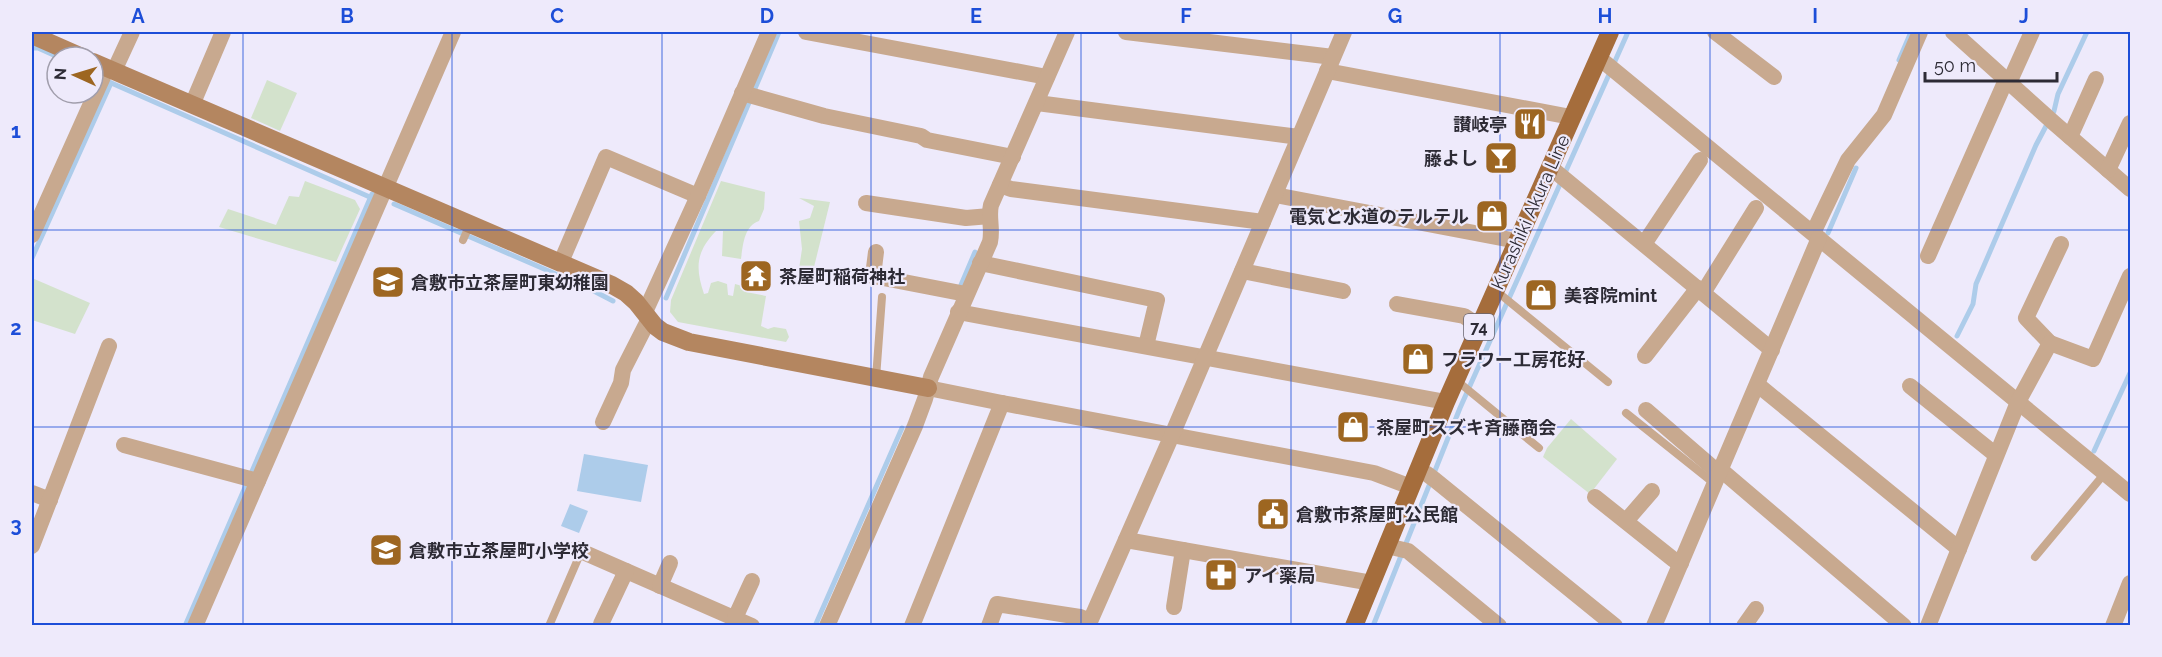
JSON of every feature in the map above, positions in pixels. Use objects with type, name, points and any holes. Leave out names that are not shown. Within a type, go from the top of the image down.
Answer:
[{"type":"main road","name":"Kurashiki Akura Line","points":[[1354,626],[1371,583],[1398,549],[1446,402],[1464,387],[1479,326],[1504,298],[1517,241],[1559,174],[1571,117],[1607,65],[1610,32]]},
{"type":"street","points":[[132,32],[105,67],[385,188],[467,231],[561,262],[626,293],[663,332],[689,342],[1002,403],[1374,473],[1423,478],[1616,626]]},
{"type":"street","points":[[192,105],[223,32]]},
{"type":"street","points":[[195,626],[251,479],[385,188],[453,32]]},
{"type":"street","points":[[603,422],[621,384],[623,370],[698,196],[747,95],[769,32]]},
{"type":"street","points":[[806,32],[1047,77]]},
{"type":"street","points":[[827,626],[915,426],[958,312],[992,232],[991,205],[1004,187],[1013,157],[1041,104],[1047,77],[1067,32]]},
{"type":"street","points":[[1126,32],[1239,38],[1246,47],[1332,68],[1571,117]]},
{"type":"street","points":[[989,626],[997,604],[1080,616],[1089,623],[1130,541],[1172,435],[1246,272],[1263,222],[1278,195],[1299,137],[1332,68],[1344,32]]},
{"type":"street","points":[[1715,32],[1774,77]]},
{"type":"street","points":[[1654,626],[1762,388],[1772,350],[1816,235],[1848,160],[1884,114],[1920,32]]},
{"type":"street","points":[[1953,32],[2130,189]]},
{"type":"street","points":[[1928,256],[2032,32]]},
{"type":"street","points":[[32,35],[55,45]]},
{"type":"street","points":[[1607,65],[2130,494]]},
{"type":"street","points":[[2070,137],[2096,79]]},
{"type":"street","points":[[747,95],[824,116],[1013,157]]},
{"type":"street","points":[[1041,104],[1299,137]]},
{"type":"street","points":[[32,235],[88,105]]},
{"type":"street","points":[[2108,170],[2130,123]]},
{"type":"street","points":[[561,262],[606,157],[698,196]]},
{"type":"street","points":[[1644,244],[1700,160]]},
{"type":"street","points":[[1559,174],[1772,350]]},
{"type":"street","points":[[1004,187],[1263,222]]},
{"type":"street","points":[[1278,195],[1517,241]]},
{"type":"street","points":[[866,202],[966,218],[990,216]]},
{"type":"street","points":[[1645,356],[1701,291],[1756,208]]},
{"type":"street","points":[[2061,244],[2026,318],[2050,343],[2093,359],[2130,276]]},
{"type":"street","points":[[876,252],[873,276],[966,294]]},
{"type":"street","points":[[980,263],[1157,300],[1146,346]]},
{"type":"street","points":[[1246,272],[1343,291]]},
{"type":"street","points":[[1398,304],[1464,316],[1479,326]]},
{"type":"street","points":[[958,312],[1446,402]]},
{"type":"street","points":[[1928,626],[2018,402],[2050,343]]},
{"type":"street","points":[[32,546],[109,346]]},
{"type":"street","points":[[1910,386],[1996,455]]},
{"type":"street","points":[[1762,388],[1959,549]]},
{"type":"street","points":[[912,626],[1002,403]]},
{"type":"street","points":[[1646,410],[1904,626]]},
{"type":"street","points":[[124,445],[251,479]]},
{"type":"street","points":[[1626,521],[1652,491]]},
{"type":"street","points":[[32,493],[50,500]]},
{"type":"street","points":[[1595,497],[1674,560],[1681,563]]},
{"type":"street","points":[[1130,541],[1371,583]]},
{"type":"street","points":[[1398,549],[1499,626]]},
{"type":"street","points":[[579,550],[752,626]]},
{"type":"street","points":[[1174,608],[1183,550]]},
{"type":"street","points":[[660,586],[670,563]]},
{"type":"street","points":[[601,624],[626,571]]},
{"type":"street","points":[[735,618],[752,581]]},
{"type":"street","points":[[2113,626],[2130,583]]},
{"type":"street","points":[[1744,626],[1756,609]]},
{"type":"lane","points":[[876,378],[882,297]]},
{"type":"lane","points":[[1504,298],[1608,382]]},
{"type":"lane","points":[[1464,387],[1539,448]]},
{"type":"lane","points":[[1626,413],[1721,475]]},
{"type":"lane","points":[[2035,557],[2105,473]]},
{"type":"lane","points":[[549,626],[579,550]]},
{"type":"green space","points":[[267,80],[297,93],[280,131],[251,118]]},
{"type":"green space","points":[[305,181],[355,200],[360,209],[336,262],[219,227],[228,209],[276,225],[289,196],[299,197]]},
{"type":"green space","points":[[721,181],[765,192],[764,209],[759,221],[754,223],[747,232],[741,259],[722,256],[723,231],[716,231],[704,246],[699,260],[699,276],[704,294],[708,293],[711,283],[718,281],[727,284],[728,295],[733,296],[735,284],[746,287],[746,292],[766,296],[761,326],[768,329],[774,327],[786,329],[789,337],[786,342],[678,322],[670,312],[671,300]]},
{"type":"green space","points":[[799,198],[830,202],[814,267],[805,277],[801,275],[799,269],[802,249],[799,221],[810,218],[814,206]]},
{"type":"green space","points":[[32,278],[90,303],[75,334],[32,320]]},
{"type":"green space","points":[[1571,419],[1617,459],[1590,494],[1543,457],[1547,448]]},
{"type":"water","points":[[584,454],[648,465],[641,502],[577,491]]},
{"type":"water","points":[[570,504],[588,511],[579,533],[561,526]]},
{"type":"waterway","points":[[666,298],[779,32]]},
{"type":"waterway","points":[[1373,626],[1460,408],[1628,32]]},
{"type":"waterway","points":[[1899,60],[1911,32]]},
{"type":"waterway","points":[[1957,336],[1973,304],[1976,284],[2087,32]]},
{"type":"waterway","points":[[32,48],[45,51]]},
{"type":"waterway","points":[[109,82],[372,198]]},
{"type":"waterway","points":[[32,258],[111,83]]},
{"type":"waterway","points":[[1828,233],[1856,168]]},
{"type":"waterway","points":[[185,626],[372,194]]},
{"type":"waterway","points":[[394,204],[613,301]]},
{"type":"waterway","points":[[961,285],[975,252]]},
{"type":"waterway","points":[[2094,451],[2130,373]]},
{"type":"waterway","points":[[815,626],[902,428]]},
{"type":"place","name":"讃岐亭","points":[[1530,124]]},
{"type":"place","name":"藤よし","points":[[1501,158]]},
{"type":"place","name":"電気と水道のテルテル","points":[[1492,216]]},
{"type":"place","name":"茶屋町稲荷神社","points":[[756,276]]},
{"type":"place","name":"倉敷市立茶屋町東幼稚園","points":[[388,282]]},
{"type":"place","name":"美容院mint","points":[[1541,295]]},
{"type":"place","name":"フラワー工房花好","points":[[1418,359]]},
{"type":"place","name":"茶屋町スズキ斉藤商会","points":[[1353,427]]},
{"type":"place","name":"倉敷市茶屋町公民館","points":[[1273,514]]},
{"type":"place","name":"倉敷市立茶屋町小学校","points":[[386,550]]},
{"type":"place","name":"アイ薬局","points":[[1221,575]]}]
